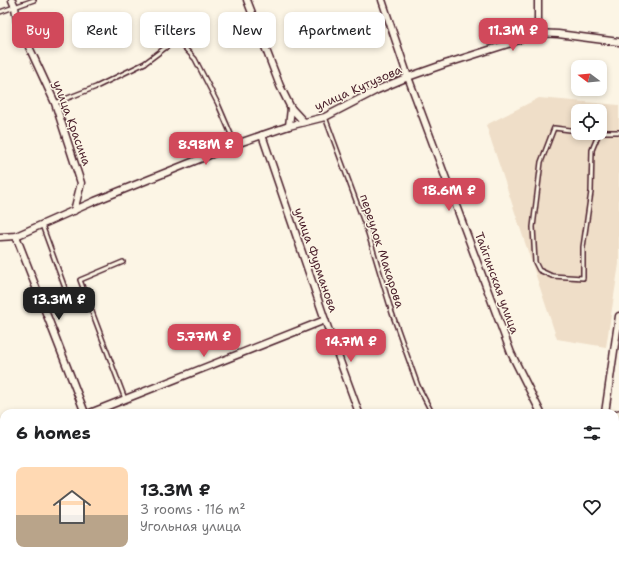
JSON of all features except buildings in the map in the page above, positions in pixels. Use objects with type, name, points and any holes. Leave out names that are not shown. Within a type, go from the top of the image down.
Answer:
[{"type":"street","name":"улица Красина","points":[[12,0],[15,7],[17,21],[55,103],[81,183],[74,211]]},
{"type":"street","points":[[247,0],[280,86],[291,108],[304,122]]},
{"type":"street","name":"Тайгинская улица","points":[[382,0],[408,77],[511,353],[539,409]]},
{"type":"street","points":[[536,33],[538,24],[538,0]]},
{"type":"street","name":"улица Кутузова","points":[[0,237],[16,236],[94,201],[262,135],[289,126],[325,117],[378,90],[408,77],[508,44],[536,33],[558,34],[619,42]]},
{"type":"street","points":[[289,126],[291,108]]},
{"type":"street","name":"улица Фурманова","points":[[262,135],[325,320],[358,409]]},
{"type":"street","points":[[16,236],[83,409]]},
{"type":"street","points":[[605,409],[619,316]]},
{"type":"street","points":[[100,409],[325,320]]},
{"type":"lane","points":[[0,12],[34,0]]},
{"type":"lane","points":[[55,103],[96,87],[145,63],[169,45],[180,43],[195,59],[218,104],[233,139]]},
{"type":"lane","name":"переулок Макарова","points":[[325,117],[368,233],[392,313],[418,386],[430,409]]},
{"type":"lane","points":[[571,130],[554,128],[541,162],[533,227],[535,262],[539,270],[552,276],[583,278],[583,247],[591,192],[592,150],[596,140]]},
{"type":"lane","points":[[607,132],[619,132]]},
{"type":"lane","points":[[42,225],[66,288]]},
{"type":"lane","points":[[123,262],[80,280],[125,399]]},
{"type":"shaded area","points":[[539,98],[619,105],[619,264],[606,347],[557,339],[486,125]]}]
